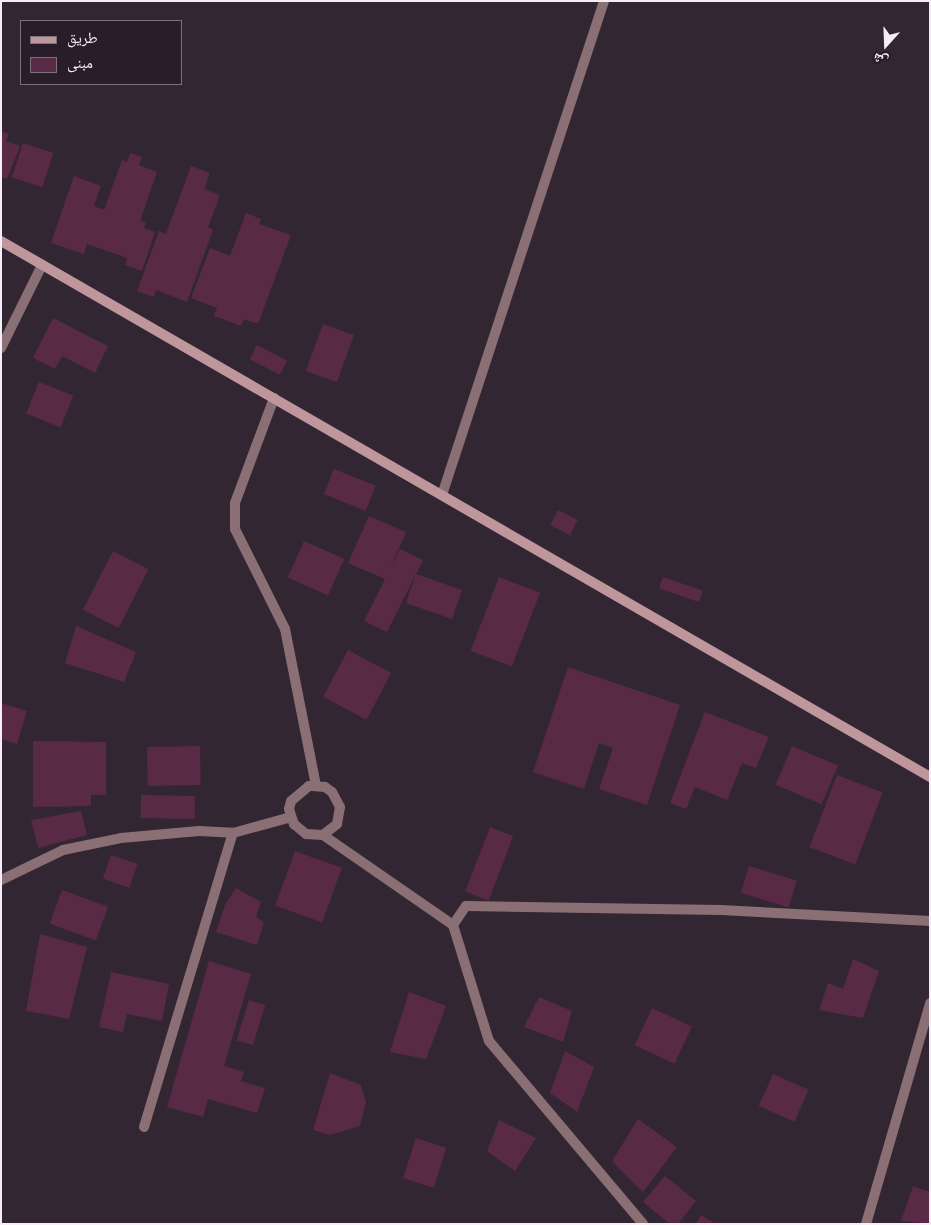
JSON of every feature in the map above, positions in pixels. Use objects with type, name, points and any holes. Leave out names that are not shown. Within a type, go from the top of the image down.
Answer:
[{"type":"main road","points":[[1,241],[930,777]]},
{"type":"street","points":[[442,495],[604,1]]},
{"type":"street","points":[[1,348],[42,265]]},
{"type":"street","points":[[274,398],[235,503],[235,529],[285,629],[316,785]]},
{"type":"street","points":[[323,834],[337,824],[340,807],[332,792],[316,785],[308,786],[295,794],[290,810],[291,818],[299,830],[306,834],[323,834],[453,925],[489,1041],[643,1224]]},
{"type":"street","points":[[1,880],[63,850],[120,838],[199,831],[233,834],[291,818]]},
{"type":"street","points":[[144,1127],[233,834]]},
{"type":"street","points":[[453,925],[466,906],[720,910],[930,920]]},
{"type":"street","points":[[866,1224],[930,1003]]},
{"type":"building","points":[[1,131],[9,134],[6,141],[20,146],[7,179],[1,177]]},
{"type":"building","points":[[23,143],[53,153],[42,187],[12,177]]},
{"type":"building","points":[[130,153],[142,157],[139,165],[157,172],[140,221],[146,223],[144,228],[155,232],[142,271],[125,265],[127,258],[87,244],[84,254],[51,243],[74,176],[101,186],[94,206],[104,210],[122,160],[127,162]]},
{"type":"building","points":[[191,166],[210,173],[204,189],[220,195],[208,227],[213,230],[187,302],[156,290],[154,297],[137,291],[159,231],[166,234]]},
{"type":"building","points":[[246,213],[261,219],[259,224],[291,235],[258,324],[244,319],[241,326],[214,316],[217,308],[191,298],[210,248],[230,256]]},
{"type":"building","points":[[53,318],[108,346],[95,373],[62,356],[55,369],[33,358]]},
{"type":"building","points":[[323,324],[354,335],[337,382],[306,371]]},
{"type":"building","points":[[257,345],[287,360],[280,375],[250,359]]},
{"type":"building","points":[[39,382],[73,396],[61,427],[26,414]]},
{"type":"building","points":[[334,469],[376,486],[366,511],[324,494]]},
{"type":"building","points":[[558,510],[578,520],[570,535],[550,525]]},
{"type":"building","points":[[369,516],[406,532],[390,569],[400,549],[423,560],[387,632],[364,621],[385,579],[348,563]]},
{"type":"building","points":[[304,541],[344,559],[328,595],[288,578]]},
{"type":"building","points":[[113,551],[149,569],[119,628],[83,610]]},
{"type":"building","points":[[416,574],[462,590],[452,619],[406,603]]},
{"type":"building","points":[[499,577],[540,593],[512,667],[471,651]]},
{"type":"building","points":[[663,577],[703,591],[699,602],[659,588]]},
{"type":"building","points":[[76,626],[136,652],[124,682],[65,663]]},
{"type":"building","points":[[348,650],[391,673],[366,720],[323,697]]},
{"type":"building","points":[[568,667],[680,705],[647,805],[599,789],[613,748],[599,743],[584,789],[533,772]]},
{"type":"building","points":[[1,703],[27,711],[17,744],[1,739]]},
{"type":"building","points":[[705,712],[769,737],[756,768],[742,763],[727,800],[695,787],[686,809],[670,803]]},
{"type":"building","points":[[33,741],[106,742],[106,795],[91,795],[91,806],[33,807]]},
{"type":"building","points":[[200,746],[201,785],[148,786],[147,747]]},
{"type":"building","points":[[792,746],[838,766],[822,804],[776,785]]},
{"type":"building","points":[[837,775],[883,793],[855,864],[809,847]]},
{"type":"building","points":[[141,795],[195,796],[195,819],[141,818]]},
{"type":"building","points":[[81,811],[87,835],[38,848],[31,820]]},
{"type":"building","points":[[490,827],[513,836],[489,900],[465,891]]},
{"type":"building","points":[[295,851],[342,868],[322,923],[275,906]]},
{"type":"building","points":[[111,855],[137,864],[129,888],[103,879]]},
{"type":"building","points":[[749,866],[797,881],[789,907],[741,893]]},
{"type":"building","points":[[236,888],[261,902],[256,917],[264,922],[257,945],[216,932],[225,905]]},
{"type":"building","points":[[62,890],[108,907],[96,941],[50,924]]},
{"type":"building","points":[[40,934],[87,947],[69,1019],[26,1011]]},
{"type":"building","points":[[853,959],[879,971],[863,1018],[819,1010],[828,983],[843,989]]},
{"type":"building","points":[[209,961],[251,974],[224,1066],[244,1072],[241,1081],[265,1088],[257,1113],[208,1099],[203,1117],[167,1107]]},
{"type":"building","points":[[111,972],[169,984],[162,1021],[127,1014],[123,1032],[99,1027]]},
{"type":"building","points":[[409,992],[446,1006],[426,1059],[390,1052]]},
{"type":"building","points":[[539,997],[572,1011],[563,1042],[524,1027]]},
{"type":"building","points":[[249,1000],[265,1005],[253,1045],[237,1040]]},
{"type":"building","points":[[652,1008],[692,1027],[675,1064],[635,1045]]},
{"type":"building","points":[[565,1051],[594,1067],[577,1112],[550,1093]]},
{"type":"building","points":[[330,1073],[361,1085],[366,1102],[360,1126],[330,1135],[313,1130]]},
{"type":"building","points":[[773,1074],[809,1090],[794,1122],[759,1106]]},
{"type":"building","points":[[638,1119],[677,1147],[643,1192],[612,1161]]},
{"type":"building","points":[[499,1120],[536,1138],[515,1171],[487,1151]]},
{"type":"building","points":[[416,1138],[446,1148],[433,1188],[403,1178]]},
{"type":"building","points":[[665,1176],[696,1201],[678,1224],[670,1224],[643,1202]]},
{"type":"building","points":[[913,1186],[930,1192],[930,1224],[901,1221]]},
{"type":"building","points":[[701,1215],[716,1224],[696,1224]]}]
